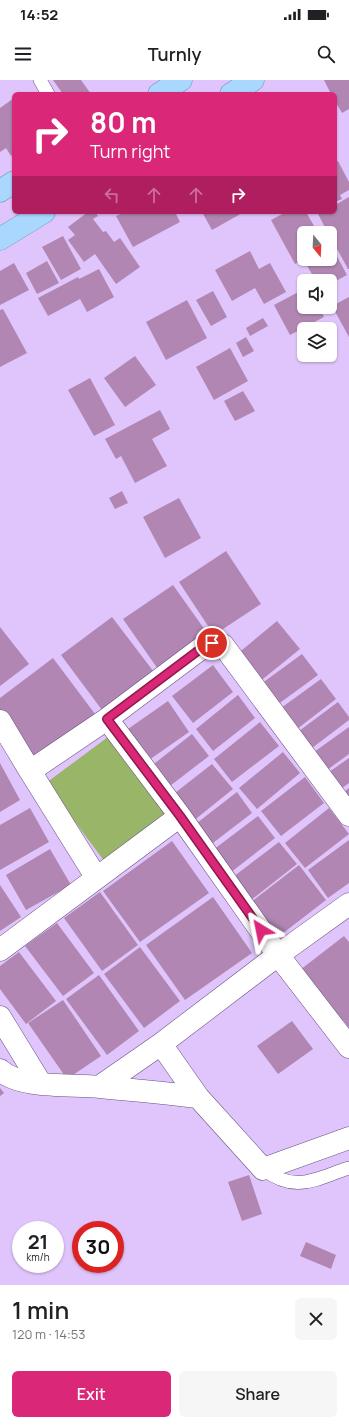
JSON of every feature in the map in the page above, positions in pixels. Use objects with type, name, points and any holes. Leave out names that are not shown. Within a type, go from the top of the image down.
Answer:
[{"type":"highway","points":[[162,92],[181,80]]},
{"type":"highway","points":[[233,92],[253,80]]},
{"type":"highway","points":[[0,239],[41,214]]},
{"type":"street","points":[[30,771],[107,719],[207,644],[218,643],[223,645],[349,815]]},
{"type":"street","points":[[107,719],[180,816],[278,955],[349,1047]]},
{"type":"street","points":[[0,721],[96,878]]},
{"type":"street","points":[[0,950],[180,816]]},
{"type":"street","points":[[99,1087],[161,1044],[278,955],[349,904]]},
{"type":"street","points":[[0,1017],[41,1084]]},
{"type":"street","points":[[161,1044],[198,1097],[263,1169],[349,1138]]},
{"type":"street","points":[[0,1070],[5,1075],[12,1078],[41,1084],[99,1087],[198,1097]]},
{"type":"lane","points":[[40,80],[47,92]]},
{"type":"lane","points":[[263,1169],[274,1177],[297,1184],[349,1168]]},
{"type":"green space","points":[[108,737],[167,817],[105,862],[46,783]]},
{"type":"building","points":[[53,80],[81,80],[90,92],[62,92]]},
{"type":"building","points":[[324,80],[349,80],[349,109],[342,113],[337,104],[337,92],[330,92]]},
{"type":"building","points":[[12,99],[11,156],[6,148],[0,152],[0,108]]},
{"type":"building","points":[[337,161],[349,182],[349,190],[340,195],[342,199],[337,201]]},
{"type":"building","points":[[349,197],[349,269],[337,249],[337,226],[324,226],[318,214],[337,214],[337,204]]},
{"type":"building","points":[[85,214],[96,214],[98,216],[93,219],[103,232],[106,231],[114,242],[120,238],[140,267],[116,284],[95,254],[84,262],[68,240],[75,235],[68,227]]},
{"type":"building","points":[[120,214],[176,214],[180,222],[133,247],[116,216]]},
{"type":"building","points":[[203,214],[240,214],[212,230]]},
{"type":"building","points":[[282,214],[307,214],[314,226],[297,226],[297,263],[295,264],[271,220]]},
{"type":"building","points":[[63,236],[81,269],[61,280],[42,247]]},
{"type":"building","points":[[250,251],[259,269],[270,263],[286,292],[264,304],[255,288],[232,301],[215,270]]},
{"type":"building","points":[[337,256],[347,275],[337,280],[337,274],[312,274],[307,266],[337,266]]},
{"type":"building","points":[[47,261],[59,283],[37,294],[26,273]]},
{"type":"building","points":[[14,263],[29,290],[0,305],[0,271]]},
{"type":"building","points":[[99,269],[114,297],[87,312],[80,299],[48,316],[38,298],[78,277],[79,279]]},
{"type":"building","points":[[213,291],[227,317],[211,326],[196,300]]},
{"type":"building","points":[[297,293],[297,314],[322,314],[324,317],[315,322],[297,322],[297,331],[290,335],[274,305]]},
{"type":"building","points":[[349,297],[349,337],[336,314],[337,303]]},
{"type":"building","points":[[187,300],[207,338],[166,360],[146,322]]},
{"type":"building","points":[[3,309],[27,353],[0,367],[0,310]]},
{"type":"building","points":[[263,318],[268,326],[250,336],[246,328]]},
{"type":"building","points":[[246,337],[254,351],[243,357],[236,343]]},
{"type":"building","points":[[230,348],[248,381],[214,400],[196,367]]},
{"type":"building","points":[[135,356],[156,385],[125,407],[104,378]]},
{"type":"building","points":[[90,378],[115,425],[94,436],[68,390]]},
{"type":"building","points":[[243,391],[255,411],[235,421],[224,401]]},
{"type":"building","points":[[160,410],[170,429],[152,439],[167,466],[135,483],[121,456],[116,459],[105,439]]},
{"type":"building","points":[[122,491],[128,503],[115,509],[109,498]]},
{"type":"building","points":[[179,498],[201,538],[165,558],[143,517]]},
{"type":"building","points":[[226,551],[261,604],[214,635],[179,582]]},
{"type":"building","points":[[173,585],[210,637],[160,672],[123,619]]},
{"type":"building","points":[[112,617],[157,676],[105,714],[61,655]]},
{"type":"building","points":[[277,621],[300,649],[258,683],[236,655]]},
{"type":"building","points":[[0,627],[29,664],[0,686]]},
{"type":"building","points":[[302,654],[318,675],[277,705],[261,684]]},
{"type":"building","points":[[53,658],[98,718],[39,762],[0,712],[0,698]]},
{"type":"building","points":[[213,665],[233,692],[193,723],[172,696]]},
{"type":"building","points":[[321,679],[336,699],[297,729],[281,708]]},
{"type":"building","points":[[238,695],[255,718],[213,751],[196,729]]},
{"type":"building","points":[[168,701],[189,732],[149,760],[128,729]]},
{"type":"building","points":[[338,702],[349,717],[349,720],[312,748],[299,731]]},
{"type":"building","points":[[260,722],[279,746],[232,782],[214,759]]},
{"type":"building","points":[[349,727],[349,754],[327,770],[314,752]]},
{"type":"building","points":[[192,734],[209,756],[166,789],[150,767]]},
{"type":"building","points":[[283,752],[300,773],[257,809],[239,788]]},
{"type":"building","points":[[349,758],[349,783],[341,789],[329,772]]},
{"type":"building","points":[[0,763],[20,800],[0,812]]},
{"type":"building","points":[[212,764],[233,789],[192,822],[171,796]]},
{"type":"building","points":[[305,777],[324,803],[281,836],[261,811]]},
{"type":"building","points":[[349,788],[349,797],[345,791]]},
{"type":"building","points":[[237,792],[252,813],[209,846],[193,826]]},
{"type":"building","points":[[30,808],[49,842],[0,870],[0,825]]},
{"type":"building","points":[[329,808],[349,834],[305,868],[285,843]]},
{"type":"building","points":[[258,816],[275,838],[230,873],[213,850]]},
{"type":"building","points":[[349,840],[349,883],[328,898],[308,870]]},
{"type":"building","points":[[172,841],[209,893],[140,942],[103,891]]},
{"type":"building","points":[[279,842],[297,864],[251,900],[233,877]]},
{"type":"building","points":[[50,849],[71,885],[26,910],[6,875]]},
{"type":"building","points":[[299,865],[326,900],[278,937],[251,902]]},
{"type":"building","points":[[0,885],[21,917],[0,931]]},
{"type":"building","points":[[100,892],[138,945],[102,971],[64,918]]},
{"type":"building","points":[[213,897],[252,953],[185,1000],[146,945]]},
{"type":"building","points":[[57,923],[94,973],[63,996],[25,946]]},
{"type":"building","points":[[344,936],[349,942],[349,1028],[343,1020],[341,1021],[300,970]]},
{"type":"building","points":[[140,947],[180,1001],[144,1028],[104,974]]},
{"type":"building","points":[[19,952],[56,1001],[26,1024],[0,989],[0,966]]},
{"type":"building","points":[[99,975],[139,1031],[107,1055],[66,999]]},
{"type":"building","points":[[63,1000],[101,1056],[67,1079],[28,1023]]},
{"type":"building","points":[[292,1021],[313,1049],[278,1074],[257,1046]]},
{"type":"building","points":[[0,1088],[4,1093],[0,1096]]},
{"type":"building","points":[[249,1175],[262,1214],[242,1221],[228,1182]]},
{"type":"building","points":[[306,1242],[336,1255],[331,1269],[300,1256]]},
{"type":"route","points":[[212,643],[207,644],[107,719],[180,816],[261,930]]}]
